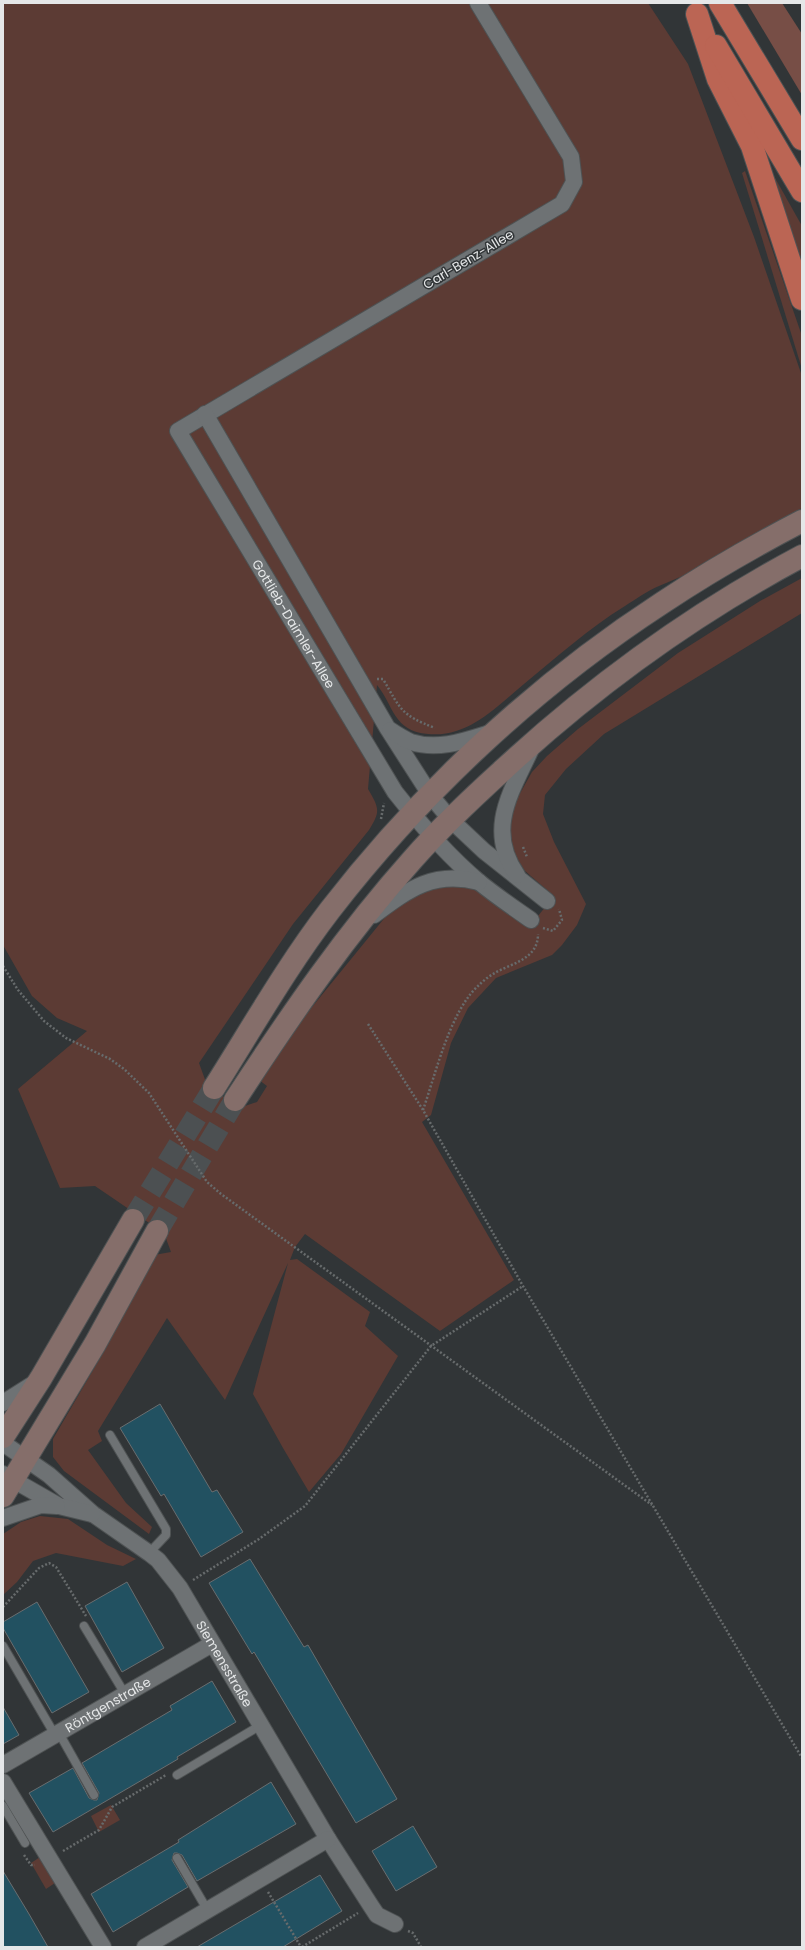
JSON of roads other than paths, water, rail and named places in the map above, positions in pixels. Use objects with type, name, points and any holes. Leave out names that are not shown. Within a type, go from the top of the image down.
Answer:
[{"type":"highway","points":[[720,3],[802,139]]},
{"type":"highway","points":[[694,8],[802,191]]},
{"type":"highway","points":[[694,8],[718,79],[752,146],[802,299]]},
{"type":"main road","points":[[214,1088],[291,965],[329,911],[366,866],[413,814],[497,731],[568,671],[661,603],[728,562],[802,521]]},
{"type":"main road","points":[[235,1100],[289,1018],[355,929],[433,838],[451,820],[534,741],[592,693],[636,660],[731,597],[802,556]]},
{"type":"main road","points":[[3,1437],[41,1378],[133,1220]]},
{"type":"main road","points":[[6,1483],[27,1458],[95,1344],[157,1232]]},
{"type":"street","name":"Carl-Benz-Allee","points":[[178,431],[562,204],[574,182],[571,157],[478,3]]},
{"type":"street","points":[[205,414],[388,729],[431,796],[451,820],[484,851],[522,883],[547,901]]},
{"type":"street","name":"Gottlieb-Daimler-Allee","points":[[178,431],[395,792],[433,838],[480,883],[531,920]]},
{"type":"street","points":[[388,729],[411,742],[442,745],[497,731]]},
{"type":"street","points":[[522,883],[508,862],[504,849],[502,822],[511,793],[534,741]]},
{"type":"street","points":[[355,929],[403,893],[428,881],[450,878],[465,879],[480,883]]},
{"type":"street","points":[[3,1403],[24,1391],[41,1378]]},
{"type":"street","name":"Siemensstraße","points":[[3,1443],[27,1458],[66,1489],[92,1514],[158,1560],[180,1588],[328,1838],[371,1906],[377,1915],[395,1924]]},
{"type":"street","name":"Siemensstraße","points":[[6,1483],[59,1506],[92,1514]]},
{"type":"street","name":"Siemensstraße","points":[[3,1518],[41,1505],[59,1506]]},
{"type":"street","name":"Röntgenstraße","points":[[3,1765],[212,1644]]},
{"type":"street","points":[[3,1782],[103,1947]]},
{"type":"street","points":[[145,1947],[208,1911],[328,1838]]},
{"type":"lane","points":[[110,1435],[166,1529],[166,1535],[149,1553]]},
{"type":"lane","points":[[86,1623],[126,1694]]},
{"type":"lane","points":[[3,1646],[94,1795]]},
{"type":"lane","points":[[177,1775],[261,1725]]},
{"type":"lane","points":[[3,1806],[25,1843]]},
{"type":"lane","points":[[177,1858],[208,1911]]},
{"type":"tunnel","points":[[133,1220],[214,1088]]},
{"type":"tunnel","points":[[157,1231],[235,1100]]}]
